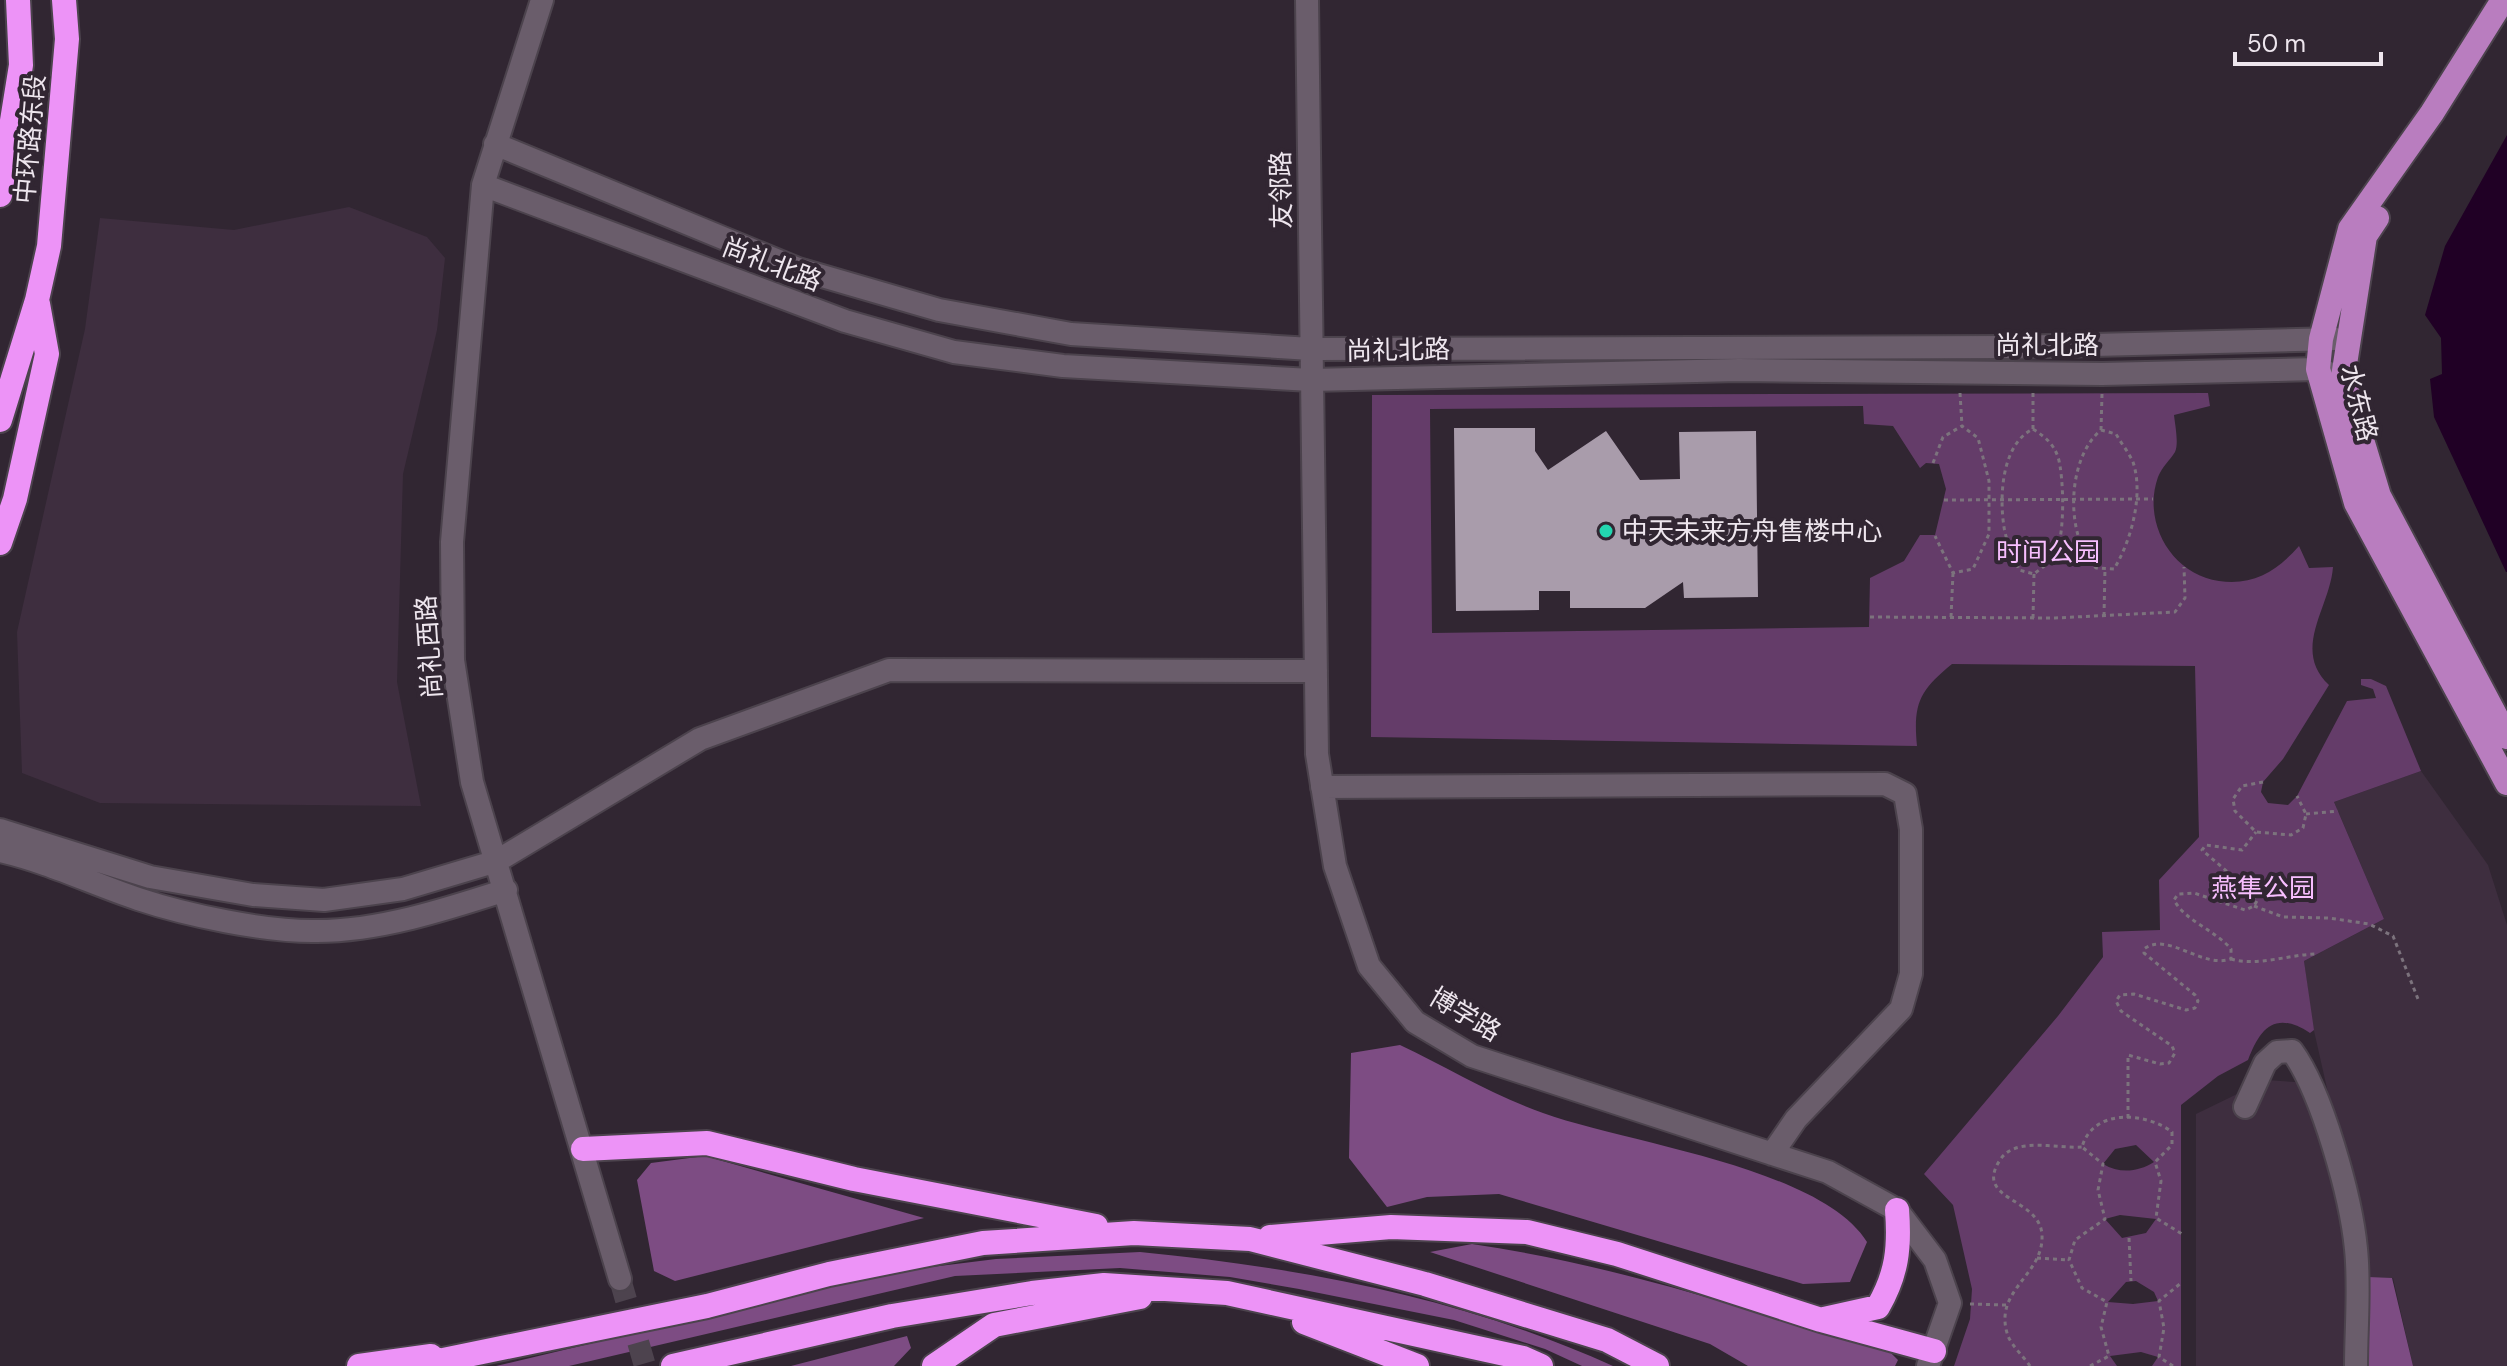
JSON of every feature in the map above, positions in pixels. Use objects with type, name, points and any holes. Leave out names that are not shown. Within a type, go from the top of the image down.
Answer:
[{"type":"highway","name":"中环路东段","points":[[0,195],[21,65],[18,0]]},
{"type":"highway","name":"中环路东段","points":[[0,420],[37,300],[49,246],[67,39],[64,0]]},
{"type":"highway","points":[[0,543],[15,499],[47,354],[37,300]]},
{"type":"highway","points":[[583,1149],[707,1143],[854,1179],[1134,1233]]},
{"type":"highway","points":[[1821,1320],[1878,1307],[1893,1281],[1898,1259],[1897,1210]]},
{"type":"highway","points":[[414,1366],[707,1306],[829,1274],[983,1243],[1134,1233],[1250,1239],[1391,1227],[1527,1232],[1617,1254],[1931,1358]]},
{"type":"highway","points":[[1250,1239],[1425,1284],[1592,1336],[1657,1366]]},
{"type":"highway","points":[[673,1366],[892,1316],[1032,1293],[1104,1285],[1227,1293],[1523,1358],[1541,1366]]},
{"type":"highway","points":[[934,1366],[994,1325],[1175,1290]]},
{"type":"highway","points":[[1227,1293],[1417,1366]]},
{"type":"highway","points":[[359,1366],[501,1346]]},
{"type":"main road","name":"水东路","points":[[2503,0],[2432,113],[2350,229],[2321,339],[2318,369],[2356,503],[2507,783]]},
{"type":"main road","name":"水东路","points":[[2507,24],[2446,122],[2365,236],[2343,377],[2379,496],[2507,737]]},
{"type":"street","name":"尚礼西路","points":[[542,0],[483,185],[452,542],[453,660],[472,782],[620,1279]]},
{"type":"street","name":"友邻路","points":[[1307,0],[1311,380]]},
{"type":"street","name":"尚礼北路","points":[[495,144],[798,269],[939,310],[1071,334],[1311,349],[2009,347],[2349,339]]},
{"type":"street","name":"尚礼北路","points":[[483,185],[845,321],[954,352],[1063,366],[1311,380],[1739,370],[2102,374],[2318,369],[2343,377]]},
{"type":"street","name":"博学路","points":[[1311,380],[1317,754],[1335,866],[1369,966],[1415,1022],[1472,1056],[1828,1172],[1897,1210],[1935,1260],[1950,1303]]},
{"type":"street","points":[[0,830],[150,877],[253,895],[324,900],[403,889],[497,861],[700,739],[889,670],[1316,671]]},
{"type":"street","points":[[1322,787],[1885,784],[1905,794],[1911,829],[1911,974],[1901,1009],[1796,1119],[1772,1154]]},
{"type":"street","points":[[0,851],[47,862],[137,898],[206,917],[317,931],[423,916],[506,890]]},
{"type":"street","points":[[2245,1107],[2265,1063],[2277,1052],[2292,1051],[2308,1073],[2346,1194],[2356,1250],[2356,1366]]},
{"type":"street","points":[[1931,1358],[1950,1303]]},
{"type":"path","points":[[1953,573],[1973,569],[1989,534],[1989,481],[1978,438],[1962,426],[1959,372]]},
{"type":"path","points":[[2033,373],[2033,429]]},
{"type":"path","points":[[2101,430],[2116,434],[2133,463],[2132,527],[2125,550],[2114,569],[2096,568],[2086,558],[2076,530],[2077,471],[2087,442],[2101,430],[2102,374]]},
{"type":"path","points":[[1933,463],[1943,437],[1962,426]]},
{"type":"path","points":[[2033,429],[2020,435],[2008,458],[2003,499],[2004,530],[2019,570],[2034,574]]},
{"type":"path","points":[[2033,429],[2049,440],[2058,459],[2062,499],[2062,528],[2055,556],[2034,574],[2033,618]]},
{"type":"path","points":[[1944,500],[2153,499]]},
{"type":"path","points":[[1935,536],[1953,573],[1951,617]]},
{"type":"path","points":[[1870,617],[2033,618],[2175,612],[2185,598],[2184,567]]},
{"type":"path","points":[[2104,616],[2105,568]]},
{"type":"path","points":[[2263,782],[2242,786],[2233,799],[2235,811],[2256,832],[2291,835],[2303,828],[2306,814],[2297,796]]},
{"type":"path","points":[[2306,814],[2338,811]]},
{"type":"path","points":[[2231,959],[2231,949],[2220,936],[2179,909],[2174,900],[2178,894],[2194,893],[2245,910],[2254,906],[2258,899],[2202,850],[2206,845],[2242,850],[2256,832]]},
{"type":"path","points":[[2254,906],[2283,917],[2329,918],[2369,924],[2393,936],[2418,999]]},
{"type":"path","points":[[2128,1118],[2128,1055],[2160,1064],[2169,1063],[2175,1053],[2172,1046],[2121,1011],[2116,1001],[2120,995],[2134,994],[2186,1010],[2195,1008],[2198,1001],[2144,953],[2144,949],[2151,944],[2165,944],[2218,963],[2231,959],[2244,963],[2292,954],[2318,954]]},
{"type":"path","points":[[2082,1147],[2091,1129],[2111,1118],[2161,1124],[2172,1132],[2169,1149],[2155,1162],[2161,1181],[2156,1218],[2182,1234]]},
{"type":"path","points":[[2172,1140],[2180,1140]]},
{"type":"path","points":[[2030,1366],[2008,1337],[2008,1305],[2010,1294],[2037,1258],[2042,1233],[2034,1213],[2020,1202],[2002,1197],[1995,1185],[1995,1170],[2002,1156],[2022,1146],[2082,1147],[2103,1164],[2098,1190],[2105,1219],[2075,1240],[2069,1260],[2082,1288],[2107,1302],[2101,1327],[2109,1356],[2090,1366]]},
{"type":"path","points":[[2129,1238],[2131,1281]]},
{"type":"path","points":[[2037,1258],[2069,1260]]},
{"type":"path","points":[[2173,1366],[2159,1357],[2164,1328],[2159,1301],[2181,1283]]},
{"type":"path","points":[[1950,1303],[2008,1305]]},
{"type":"shaded area","points":[[2507,135],[2506,572],[2434,417],[2430,379],[2442,374],[2441,338],[2425,315],[2445,246]]},
{"type":"shaded area","points":[[349,207],[427,237],[445,258],[437,330],[403,474],[397,682],[421,806],[100,803],[22,773],[17,632],[85,329],[100,218],[234,230]]},
{"type":"shaded area","points":[[2421,771],[2488,865],[2507,925],[2507,1366],[2413,1366],[2393,1278],[2368,1278],[2369,1366],[2196,1366],[2196,1114],[2266,1080],[2295,1082],[2331,1106],[2312,1022],[2304,961],[2384,919],[2334,802]]},
{"type":"shaded area","points":[[1400,1045],[1489,1090],[1543,1113],[1718,1161],[1766,1176],[1808,1194],[1843,1216],[1867,1242],[1850,1282],[1803,1284],[1499,1194],[1427,1197],[1387,1207],[1349,1158],[1351,1053]]},
{"type":"shaded area","points":[[705,1156],[924,1218],[675,1281],[654,1271],[637,1180],[651,1163]]},
{"type":"shaded area","points":[[1472,1244],[1579,1264],[1684,1291],[1891,1353],[1898,1360],[1895,1366],[1748,1366],[1710,1344],[1430,1252]]},
{"type":"shaded area","points":[[1140,1252],[1322,1277],[1441,1304],[1557,1342],[1613,1366],[1582,1366],[1545,1349],[1454,1320],[1299,1289],[1230,1277],[1120,1268],[955,1276],[569,1366],[496,1366],[891,1272],[996,1259]]},
{"type":"shaded area","points":[[2368,1277],[2392,1278],[2413,1366],[2369,1366]]},
{"type":"shaded area","points":[[907,1336],[911,1348],[894,1366],[791,1366]]},
{"type":"green space","points":[[2208,393],[2210,406],[2174,415],[2175,452],[2158,477],[2154,494],[2158,528],[2174,557],[2202,576],[2231,582],[2264,575],[2299,546],[2309,568],[2333,567],[2313,643],[2313,657],[2318,671],[2329,685],[2283,759],[2263,782],[2261,792],[2268,803],[2288,805],[2297,796],[2347,701],[2376,698],[2373,689],[2361,685],[2361,679],[2371,679],[2386,686],[2421,771],[2334,802],[2384,919],[2304,961],[2314,1030],[2310,1033],[2287,1023],[2270,1026],[2258,1039],[2248,1060],[2218,1076],[2181,1105],[2181,1366],[2152,1366],[2158,1357],[2141,1352],[2110,1356],[2117,1366],[1954,1366],[1970,1319],[1972,1289],[1953,1205],[1924,1174],[2058,1016],[2103,957],[2102,932],[2160,930],[2159,880],[2199,837],[2195,666],[1952,664],[1932,682],[1921,699],[1916,719],[1917,746],[1371,737],[1372,395]],"holes":[[[1863,406],[1864,424],[1893,426],[1920,468],[1926,463],[1939,464],[1946,489],[1935,535],[1920,535],[1904,561],[1870,578],[1869,627],[1432,633],[1430,409]],[[2136,1145],[2154,1162],[2129,1170],[2103,1164],[2115,1149]],[[2120,1215],[2156,1219],[2146,1233],[2122,1238],[2105,1219]],[[2136,1281],[2154,1292],[2158,1301],[2133,1304],[2108,1302],[2126,1282]]]},
{"type":"building","name":"中天未来方舟售楼中心","points":[[1454,428],[1535,428],[1535,451],[1548,470],[1606,431],[1640,480],[1680,479],[1679,432],[1756,431],[1758,597],[1684,598],[1683,582],[1645,608],[1570,608],[1570,591],[1539,591],[1539,610],[1456,611]]},
{"type":"tunnel","points":[[620,1279],[645,1366]]},
{"type":"place","name":"中天未来方舟售楼中心","points":[[1606,531]]},
{"type":"park label","name":"时间公园","points":[[2048,552]]},
{"type":"park label","name":"燕隼公园","points":[[2263,888]]}]
